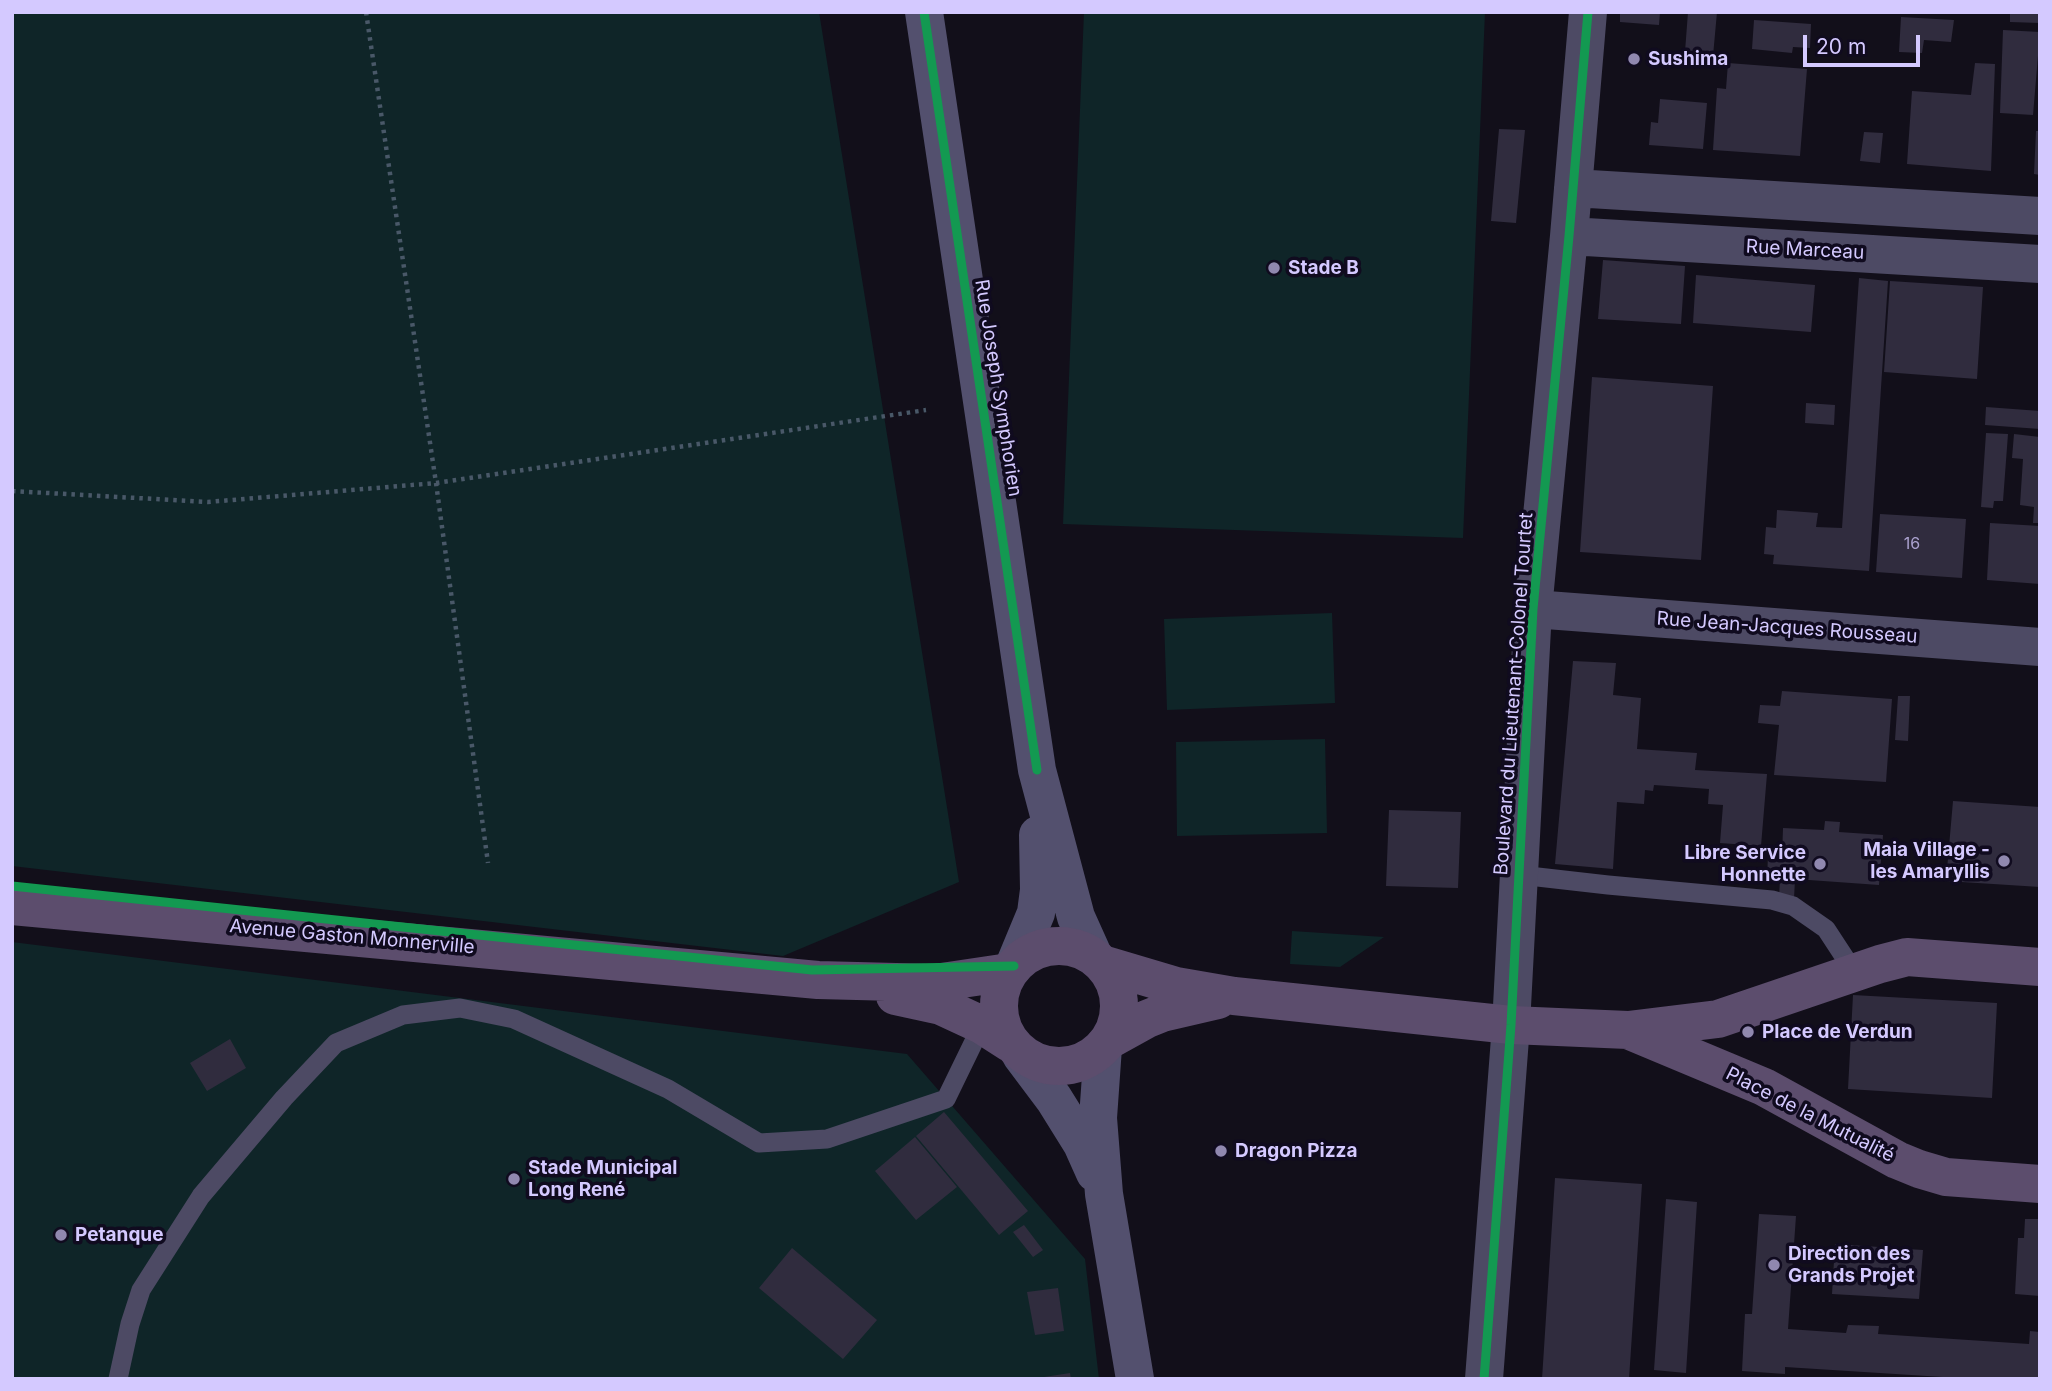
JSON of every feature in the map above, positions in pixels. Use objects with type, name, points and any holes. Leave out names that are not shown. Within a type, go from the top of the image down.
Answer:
[{"type":"main road","name":"Avenue Gaston Monnerville","points":[[12,906],[818,980],[936,983],[1011,969]]},
{"type":"main road","points":[[1234,996],[1162,1013],[1140,1022],[1085,1061],[1063,1067],[1041,1065],[1005,1041],[998,1001],[1011,969],[1024,956],[1052,946],[1081,950],[1098,960],[1176,986],[1234,996],[1511,1025],[1629,1031],[1718,1019],[1907,957],[2040,967]]},
{"type":"main road","points":[[1098,960],[1112,977],[1120,1009],[1116,1026],[1107,1044]]},
{"type":"main road","name":"Avenue Gaston Monnerville","points":[[818,980],[941,1006],[1005,1041]]},
{"type":"main road","name":"Place de la Mutualité","points":[[1629,1031],[1764,1087],[1919,1169],[1946,1177],[2040,1184]]},
{"type":"street","name":"Rue Joseph Symphorien","points":[[924,12],[1037,770],[1076,918],[1098,960]]},
{"type":"street","name":"Boulevard du Lieutenant-Colonel Tourtet","points":[[1484,1379],[1511,1025],[1534,609],[1570,236],[1588,12]]},
{"type":"street","points":[[1573,188],[2040,216]]},
{"type":"street","name":"Rue Marceau","points":[[1570,236],[2040,264]]},
{"type":"street","name":"Rue Jean-Jacques Rousseau","points":[[1534,609],[2040,647]]},
{"type":"street","name":"Rue Joseph Symphorien","points":[[1011,969],[1036,913],[1039,890],[1037,770]]},
{"type":"street","points":[[1005,1041],[1055,1099],[1082,1144],[1104,1194]]},
{"type":"street","points":[[1107,1044],[1098,1118],[1104,1194],[1135,1379]]},
{"type":"lane","points":[[1520,874],[1644,889],[1772,900],[1793,906],[1826,929],[1837,942],[1849,974]]},
{"type":"lane","points":[[118,1379],[130,1324],[141,1290],[201,1196],[284,1098],[336,1042],[403,1015],[460,1008],[514,1018],[668,1089],[759,1143],[827,1139],[946,1099],[1005,1041]]},
{"type":"path","points":[[366,12],[436,483],[488,863]]},
{"type":"path","points":[[12,491],[208,502],[436,483],[926,410]]},
{"type":"green space","points":[[12,12],[819,12],[959,882],[783,956],[12,866]]},
{"type":"green space","name":"Stade B","points":[[1084,12],[1485,12],[1463,538],[1063,524]]},
{"type":"green space","points":[[1332,613],[1335,703],[1167,710],[1164,619]]},
{"type":"green space","points":[[1325,739],[1327,833],[1177,836],[1176,742]]},
{"type":"green space","points":[[1292,931],[1384,937],[1340,967],[1290,964]]},
{"type":"green space","name":"Stade Municipal Long René","points":[[12,942],[907,1054],[1085,1259],[1099,1379],[12,1379]]},
{"type":"building","points":[[1620,12],[1660,12],[1659,25],[1620,22]]},
{"type":"building","points":[[1688,12],[1717,12],[1712,67],[1684,65]]},
{"type":"building","points":[[2010,12],[2040,12],[2040,23],[2010,22]]},
{"type":"building","points":[[1901,17],[1954,20],[1951,42],[1924,40],[1922,53],[1899,52]]},
{"type":"building","points":[[1754,20],[1811,24],[1810,48],[1793,47],[1792,53],[1752,49]]},
{"type":"building","points":[[2003,30],[2040,32],[2033,115],[2000,113]]},
{"type":"building","points":[[1728,63],[1807,69],[1800,156],[1713,150],[1717,88],[1726,89]]},
{"type":"building","points":[[1975,63],[1995,64],[1991,171],[1907,164],[1912,91],[1971,95]]},
{"type":"building","points":[[1660,99],[1707,103],[1703,149],[1649,145],[1651,122],[1658,123]]},
{"type":"building","points":[[1499,129],[1525,130],[1516,223],[1491,221]]},
{"type":"building","points":[[2036,131],[2040,131],[2040,175],[2034,174]]},
{"type":"building","points":[[1864,132],[1883,133],[1880,163],[1860,161]]},
{"type":"building","points":[[1603,260],[1685,266],[1681,324],[1598,319]]},
{"type":"building","points":[[1696,275],[1815,285],[1811,332],[1693,323]]},
{"type":"building","points":[[1859,278],[1888,281],[1869,571],[1773,564],[1774,555],[1764,554],[1766,527],[1776,528],[1777,510],[1818,513],[1816,527],[1842,528]]},
{"type":"building","points":[[1890,281],[1983,287],[1977,379],[1884,372]]},
{"type":"building","points":[[1592,377],[1713,386],[1701,560],[1580,552]]},
{"type":"building","points":[[1806,403],[1835,405],[1834,425],[1805,423]]},
{"type":"building","points":[[1986,407],[2040,411],[2040,429],[1985,425]]},
{"type":"building","points":[[1986,433],[2008,434],[2003,501],[1994,501],[1993,508],[1981,507]]},
{"type":"building","points":[[2014,434],[2040,437],[2040,523],[2033,523],[2034,507],[2020,505],[2023,459],[2012,458]]},
{"type":"building","points":[[1880,514],[1966,519],[1962,578],[1876,572]]},
{"type":"building","points":[[1990,523],[2040,526],[2040,584],[1987,580]]},
{"type":"building","points":[[1573,661],[1616,663],[1613,695],[1641,698],[1637,749],[1697,753],[1695,770],[1767,774],[1761,846],[1720,843],[1723,805],[1708,804],[1709,789],[1654,785],[1653,791],[1645,790],[1644,804],[1617,802],[1613,869],[1555,864]]},
{"type":"building","points":[[1782,691],[1892,699],[1886,782],[1774,775],[1779,725],[1758,723],[1760,705],[1780,706]]},
{"type":"building","points":[[1898,696],[1910,696],[1908,741],[1895,740]]},
{"type":"building","points":[[1953,801],[2040,807],[2040,887],[1946,881]]},
{"type":"building","points":[[1389,810],[1461,812],[1458,888],[1386,886]]},
{"type":"building","points":[[1825,821],[1840,822],[1839,832],[1883,835],[1879,885],[1795,879],[1794,899],[1779,898],[1780,879],[1767,878],[1768,856],[1782,857],[1783,828],[1824,830]]},
{"type":"building","points":[[1853,995],[1997,1003],[1992,1098],[1848,1089]]},
{"type":"building","points":[[230,1039],[246,1068],[207,1091],[190,1063]]},
{"type":"building","points":[[944,1112],[1028,1211],[999,1235],[916,1136]]},
{"type":"building","points":[[915,1137],[957,1187],[916,1220],[875,1171]]},
{"type":"building","points":[[1555,1178],[1642,1184],[1629,1379],[1542,1379]]},
{"type":"building","points":[[1666,1199],[1697,1202],[1686,1373],[1654,1370]]},
{"type":"building","name":"Direction des Grands Projet","points":[[1759,1214],[1796,1216],[1788,1329],[1846,1333],[1848,1325],[1879,1326],[1878,1334],[2029,1344],[2030,1331],[2040,1332],[2040,1379],[1974,1379],[1785,1367],[1785,1374],[1742,1371],[1745,1314],[1752,1314]]},
{"type":"building","points":[[2025,1219],[2040,1219],[2040,1296],[2015,1294],[2018,1238],[2024,1238]]},
{"type":"building","points":[[1024,1225],[1043,1250],[1033,1257],[1013,1232]]},
{"type":"building","points":[[1835,1244],[1923,1250],[1919,1299],[1832,1294]]},
{"type":"building","points":[[792,1248],[877,1320],[843,1359],[759,1288]]},
{"type":"building","points":[[1058,1288],[1064,1331],[1035,1335],[1027,1292]]},
{"type":"building","points":[[1070,1373],[1071,1379],[1044,1379],[1044,1377]]},
{"type":"cycle path","points":[[924,12],[1037,770]]},
{"type":"cycle path","points":[[1484,1379],[1511,1025],[1533,609],[1588,12]]},
{"type":"cycle path","points":[[12,886],[812,970],[1014,966]]},
{"type":"place","name":"Sushima","points":[[1634,59]]},
{"type":"place","name":"Stade B","points":[[1274,268]]},
{"type":"place","name":"Maia Village - les Amaryllis","points":[[2004,861]]},
{"type":"place","name":"Libre Service Honnette","points":[[1820,864]]},
{"type":"place","name":"Place de Verdun","points":[[1748,1032]]},
{"type":"place","name":"Dragon Pizza","points":[[1221,1151]]},
{"type":"place","name":"Stade Municipal Long René","points":[[514,1179]]},
{"type":"place","name":"Petanque","points":[[61,1235]]},
{"type":"place","name":"Direction des Grands Projet","points":[[1774,1265]]}]
